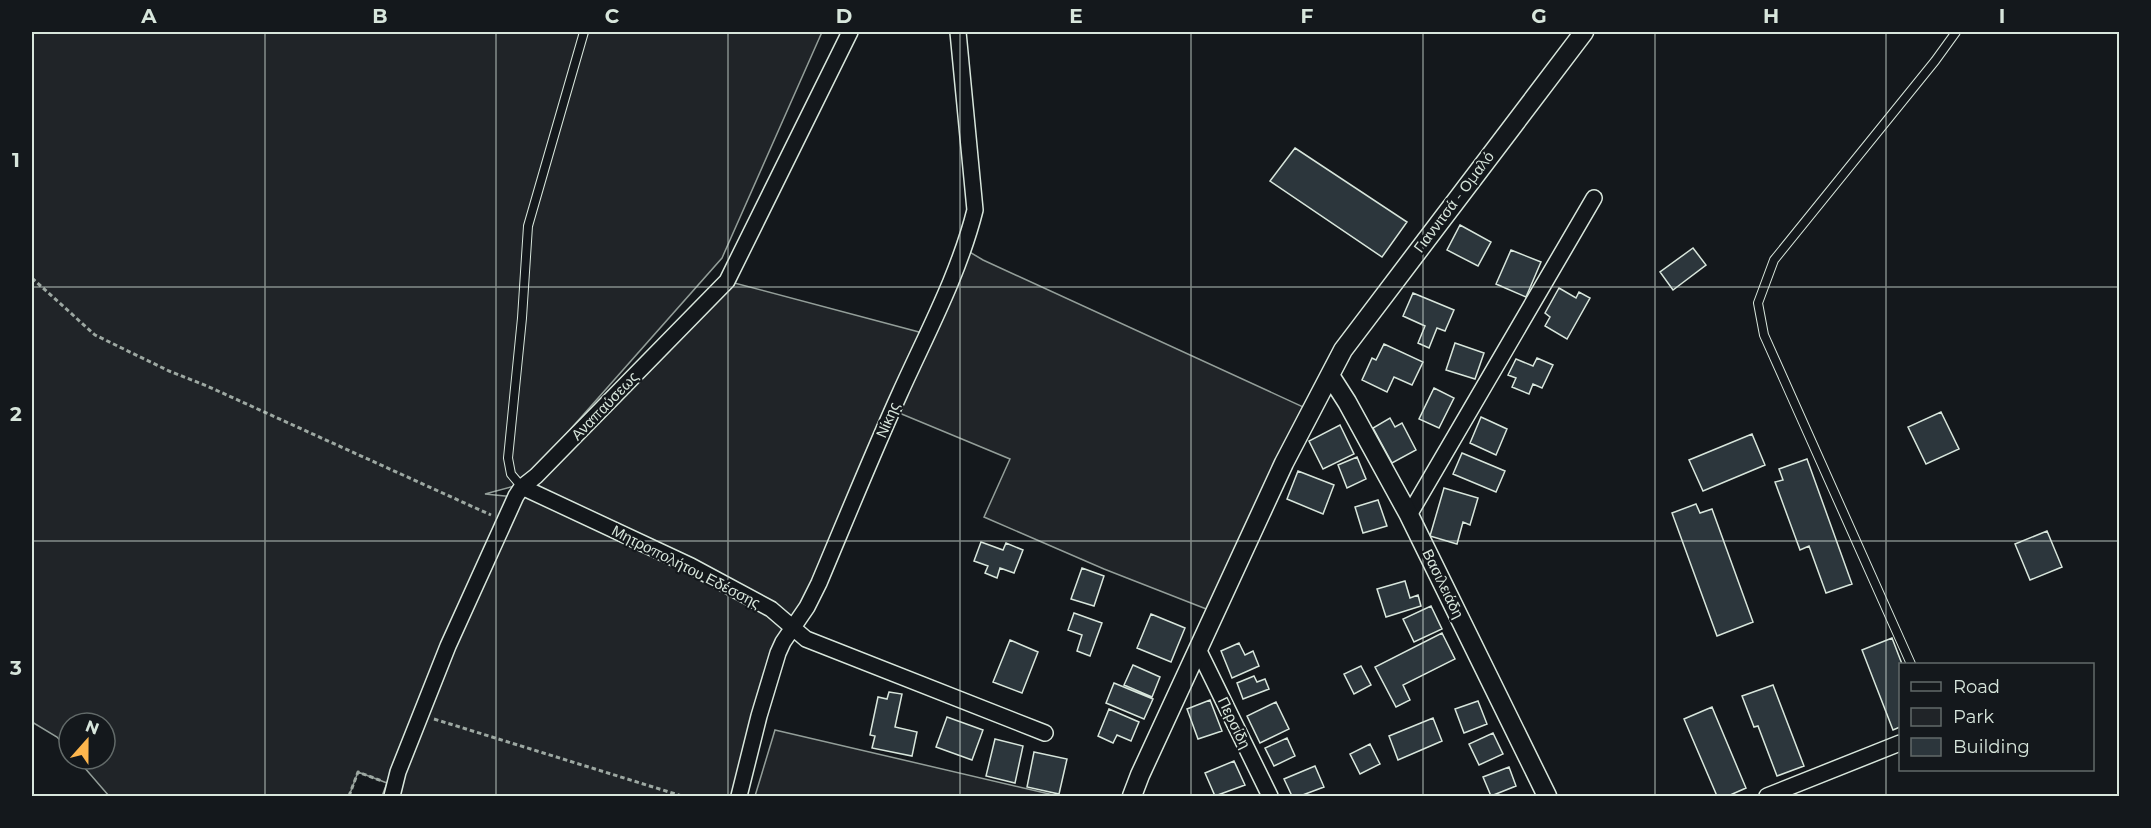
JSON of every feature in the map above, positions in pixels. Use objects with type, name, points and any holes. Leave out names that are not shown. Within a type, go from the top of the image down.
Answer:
[{"type":"street","name":"Αναπαύσεως","points":[[393,791],[448,646],[504,521],[522,487],[541,471],[727,281],[850,32]]},
{"type":"street","name":"Νίκης","points":[[739,796],[771,673],[783,642],[807,607],[819,583],[892,410],[942,301],[970,229],[975,210],[958,32]]},
{"type":"street","name":"Γιαννιτσά - Ομαλό","points":[[1132,796],[1197,649],[1284,464],[1343,350],[1584,32]]},
{"type":"street","points":[[1409,515],[1594,198]]},
{"type":"street","name":"Βασιλειάδη","points":[[1331,377],[1409,515],[1547,796]]},
{"type":"street","name":"Μητροπολήτου Εδέσσης","points":[[522,487],[691,566],[771,609],[806,639],[1045,733]]},
{"type":"street","name":"Περσίδη","points":[[1197,649],[1270,796]]},
{"type":"street","points":[[1767,796],[1899,743]]},
{"type":"lane","points":[[522,487],[511,474],[508,458],[522,318],[528,226],[584,32]]},
{"type":"lane","points":[[1911,663],[1764,335],[1758,303],[1774,260],[1956,32]]},
{"type":"path","points":[[32,278],[95,335],[169,371],[207,386],[504,521]]},
{"type":"path","points":[[420,715],[682,796]]},
{"type":"path","points":[[349,796],[358,772],[393,791]]},
{"type":"green space","points":[[32,32],[822,32],[722,258],[522,484],[485,494],[515,497],[727,281],[919,332],[926,336],[963,248],[983,260],[1312,411],[1214,612],[1104,569],[984,517],[1010,459],[892,410],[783,642],[739,796],[382,796],[387,783],[358,772],[349,796],[109,796],[87,771],[117,771],[117,711],[57,711],[57,737],[32,722]]},
{"type":"green space","points":[[775,730],[1058,796],[755,796]]},
{"type":"building","points":[[1295,148],[1407,222],[1382,257],[1270,181]]},
{"type":"building","points":[[1460,225],[1491,242],[1478,266],[1447,250]]},
{"type":"building","points":[[1693,248],[1706,265],[1673,290],[1660,272]]},
{"type":"building","points":[[1511,250],[1541,262],[1526,297],[1496,284]]},
{"type":"building","points":[[1559,288],[1576,298],[1579,292],[1590,298],[1567,339],[1545,326],[1550,317],[1545,313]]},
{"type":"building","points":[[1413,293],[1454,310],[1445,331],[1437,328],[1429,348],[1418,343],[1425,326],[1403,316]]},
{"type":"building","points":[[1455,343],[1484,353],[1475,379],[1446,370]]},
{"type":"building","points":[[1384,344],[1423,362],[1412,385],[1394,377],[1387,392],[1362,380],[1372,358],[1376,360]]},
{"type":"building","points":[[1537,358],[1553,365],[1542,388],[1533,384],[1529,394],[1512,387],[1516,378],[1508,375],[1516,359],[1533,366]]},
{"type":"building","points":[[1434,388],[1454,398],[1439,428],[1419,419]]},
{"type":"building","points":[[1941,412],[1959,449],[1926,464],[1908,427]]},
{"type":"building","points":[[1481,417],[1507,429],[1496,455],[1470,443]]},
{"type":"building","points":[[1390,418],[1395,427],[1402,423],[1416,450],[1392,463],[1373,428]]},
{"type":"building","points":[[1340,425],[1354,454],[1323,469],[1309,441]]},
{"type":"building","points":[[1752,434],[1765,465],[1703,491],[1689,460]]},
{"type":"building","points":[[1462,453],[1505,471],[1496,492],[1453,474]]},
{"type":"building","points":[[1357,457],[1366,479],[1347,488],[1338,465]]},
{"type":"building","points":[[1807,459],[1852,584],[1826,593],[1809,546],[1800,550],[1775,482],[1783,480],[1779,469]]},
{"type":"building","points":[[1298,471],[1334,485],[1323,514],[1287,499]]},
{"type":"building","points":[[1444,488],[1478,498],[1470,525],[1463,522],[1457,544],[1430,536]]},
{"type":"building","points":[[1378,500],[1387,526],[1363,533],[1355,507]]},
{"type":"building","points":[[1696,504],[1700,513],[1712,509],[1753,622],[1717,636],[1672,513]]},
{"type":"building","points":[[2047,531],[2062,567],[2030,580],[2015,544]]},
{"type":"building","points":[[981,542],[1003,550],[1006,543],[1023,550],[1014,573],[1000,568],[997,578],[985,573],[988,566],[974,561]]},
{"type":"building","points":[[1082,568],[1104,576],[1094,606],[1071,599]]},
{"type":"building","points":[[1405,581],[1410,598],[1418,595],[1421,606],[1386,617],[1377,589]]},
{"type":"building","points":[[1431,606],[1442,629],[1414,642],[1403,619]]},
{"type":"building","points":[[1074,613],[1102,623],[1090,656],[1077,651],[1082,635],[1068,630]]},
{"type":"building","points":[[1151,614],[1185,628],[1171,662],[1137,648]]},
{"type":"building","points":[[1442,633],[1455,659],[1403,685],[1410,700],[1396,707],[1375,667]]},
{"type":"building","points":[[1892,638],[1902,663],[1899,663],[1899,727],[1893,730],[1862,650]]},
{"type":"building","points":[[1010,640],[1038,652],[1022,693],[993,682]]},
{"type":"building","points":[[1239,643],[1245,655],[1253,651],[1259,666],[1232,678],[1221,651]]},
{"type":"building","points":[[1133,665],[1160,677],[1152,697],[1124,685]]},
{"type":"building","points":[[1361,666],[1371,685],[1354,694],[1344,674]]},
{"type":"building","points":[[1254,676],[1257,682],[1265,679],[1269,689],[1243,699],[1237,683]]},
{"type":"building","points":[[1114,683],[1153,699],[1144,719],[1106,703]]},
{"type":"building","points":[[1773,685],[1804,766],[1777,776],[1758,726],[1754,727],[1742,696]]},
{"type":"building","points":[[889,692],[902,694],[895,727],[917,732],[912,756],[872,748],[875,736],[870,735],[878,697],[887,699]]},
{"type":"building","points":[[1210,700],[1222,731],[1198,739],[1187,709]]},
{"type":"building","points":[[1478,701],[1487,724],[1464,733],[1455,709]]},
{"type":"building","points":[[1276,702],[1289,729],[1260,743],[1247,716]]},
{"type":"building","points":[[1712,707],[1746,788],[1728,796],[1717,796],[1684,719]]},
{"type":"building","points":[[1109,709],[1139,722],[1131,741],[1117,735],[1113,743],[1098,736]]},
{"type":"building","points":[[947,717],[983,730],[972,760],[936,747]]},
{"type":"building","points":[[1433,718],[1442,741],[1398,760],[1389,736]]},
{"type":"building","points":[[1493,733],[1503,754],[1479,765],[1469,744]]},
{"type":"building","points":[[1287,738],[1295,756],[1274,766],[1265,748]]},
{"type":"building","points":[[995,739],[1023,746],[1015,783],[986,776]]},
{"type":"building","points":[[1370,744],[1380,764],[1360,774],[1350,754]]},
{"type":"building","points":[[1034,752],[1067,759],[1059,794],[1027,787]]},
{"type":"building","points":[[1234,761],[1245,785],[1215,796],[1205,773]]},
{"type":"building","points":[[1315,766],[1324,787],[1300,796],[1292,796],[1284,779]]},
{"type":"building","points":[[1509,767],[1516,786],[1491,796],[1483,777]]}]
